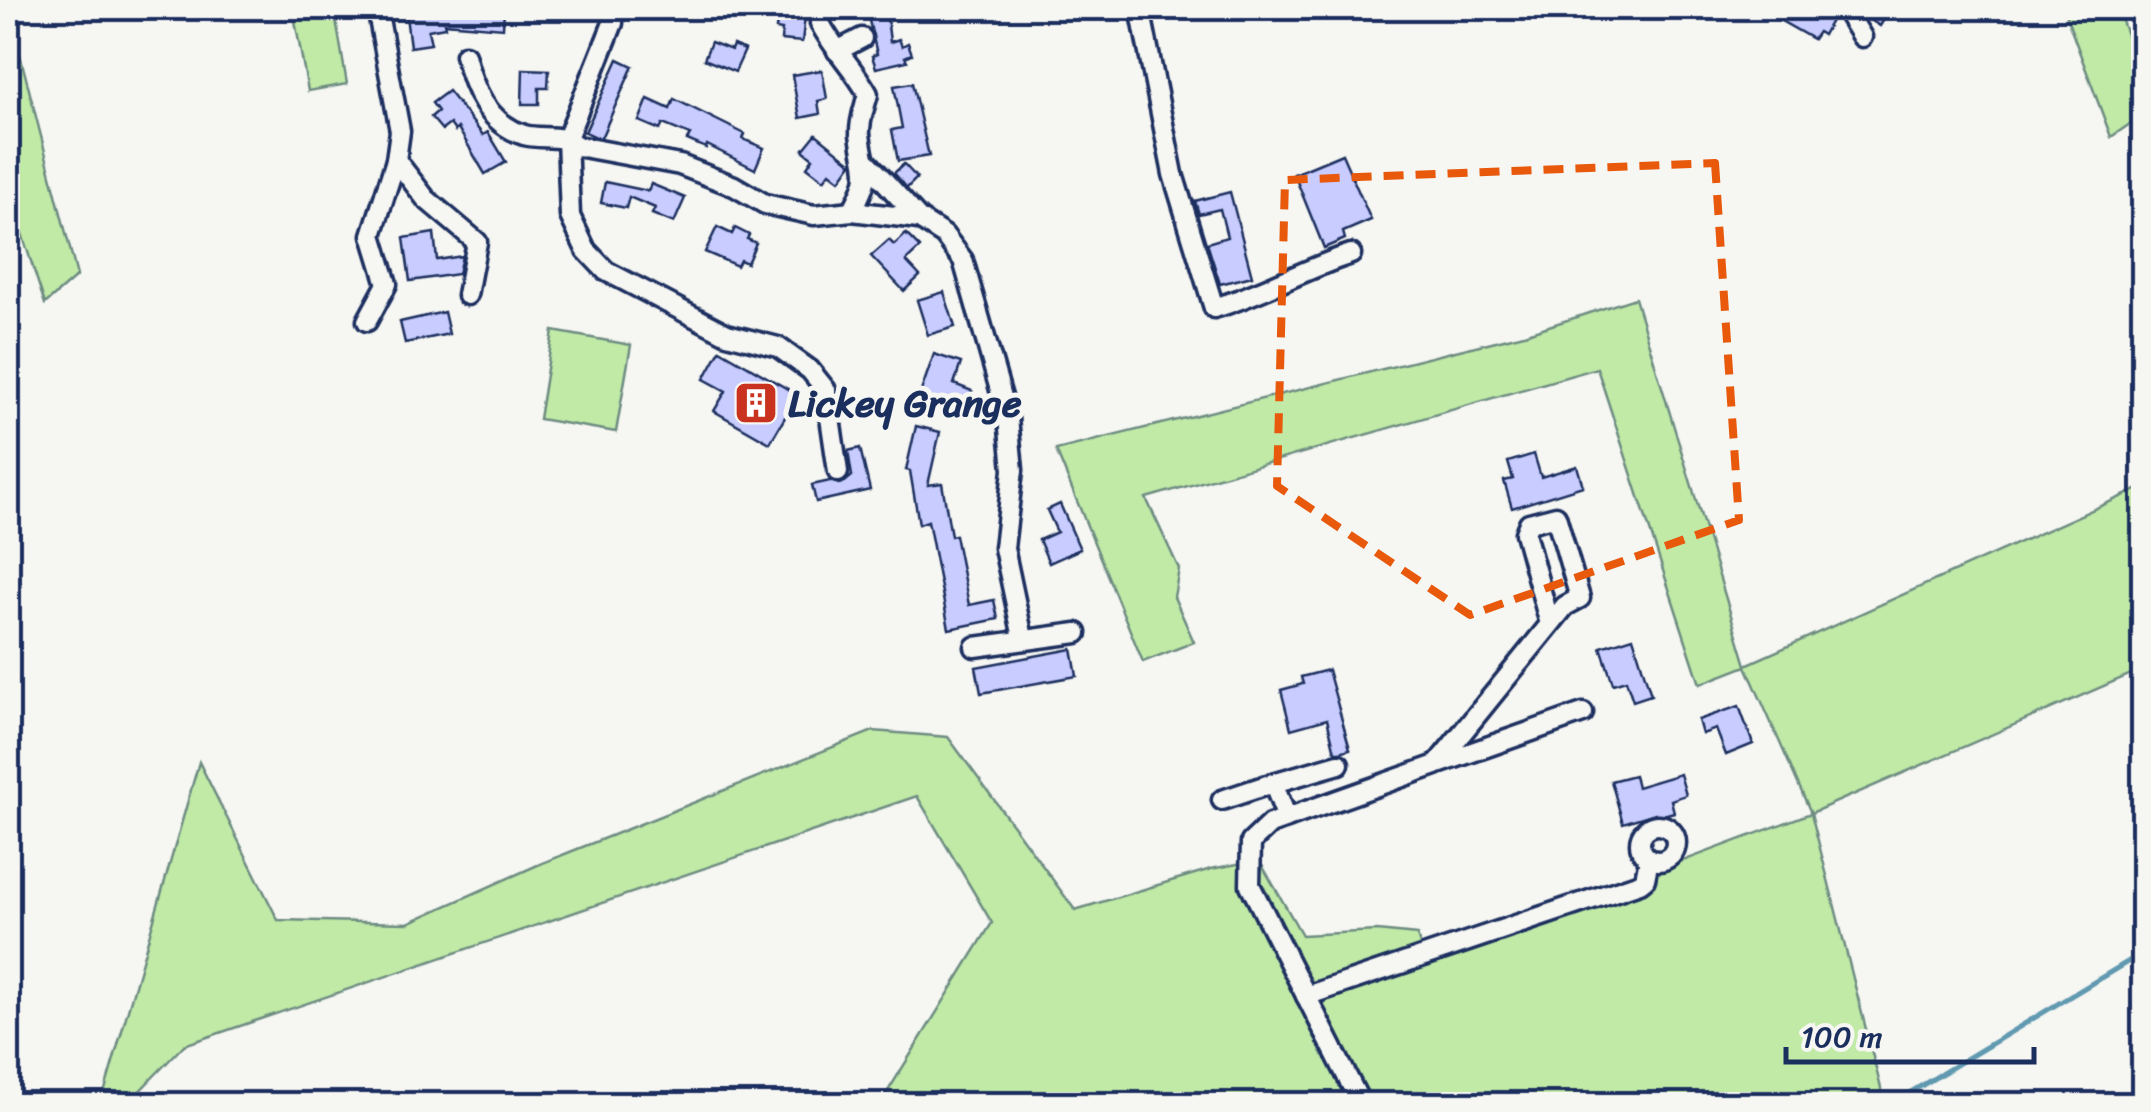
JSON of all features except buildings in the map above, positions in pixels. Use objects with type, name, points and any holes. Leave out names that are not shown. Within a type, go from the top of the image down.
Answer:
[{"type":"street","points":[[368,321],[387,284],[372,236],[396,160],[400,131],[377,8]]},
{"type":"street","points":[[613,8],[612,23],[568,138],[570,216],[586,250],[606,271],[727,334],[778,348],[810,370],[826,390],[838,472]]},
{"type":"street","points":[[1140,8],[1173,174],[1214,308],[1250,298],[1304,269],[1351,254]]},
{"type":"street","points":[[1844,8],[1862,37]]},
{"type":"street","points":[[820,23],[868,94],[859,130],[868,163],[864,188],[852,211]]},
{"type":"street","points":[[837,51],[862,38]]},
{"type":"street","points":[[465,55],[473,90],[496,118],[523,134],[568,138],[578,146],[680,164],[734,186],[765,204],[814,215],[852,211],[919,219]]},
{"type":"street","points":[[396,160],[426,199],[477,242],[467,295]]},
{"type":"street","points":[[868,163],[919,219],[944,234],[963,260],[1008,418],[1013,470],[1004,548],[1023,638]]},
{"type":"street","points":[[1436,765],[1565,606],[1580,598],[1556,516],[1529,523],[1526,533],[1550,624]]},
{"type":"street","points":[[975,647],[1078,632]]},
{"type":"street","points":[[1361,1104],[1250,885],[1251,842],[1270,824],[1583,712]]},
{"type":"street","points":[[1222,800],[1339,764]]},
{"type":"street","points":[[1274,783],[1286,818]]},
{"type":"street","points":[[1306,996],[1640,883],[1649,859]]},
{"type":"highlighted area","points":[[1715,163],[1739,520],[1470,615],[1277,486],[1285,180]]},
{"type":"green space","points":[[8,8],[77,276],[45,304],[8,191]]},
{"type":"green space","points":[[334,8],[347,84],[308,91],[293,10]]},
{"type":"green space","points":[[2063,8],[2117,8],[2143,77],[2143,115],[2111,137]]},
{"type":"green space","points":[[1635,298],[1746,665],[2143,487],[2143,669],[1811,813],[1746,666],[1700,684],[1597,368],[1146,498],[1179,569],[1174,597],[1194,642],[1143,662],[1056,450],[1524,334]]},
{"type":"green space","points":[[553,331],[631,345],[616,432],[539,419]]},
{"type":"green space","points":[[873,731],[948,737],[1075,910],[1211,869],[1259,860],[1302,935],[1377,931],[1417,935],[1422,951],[1560,907],[1811,813],[1885,1104],[880,1104],[992,923],[917,796],[184,1045],[127,1104],[101,1104],[199,762],[278,920],[408,923],[540,864]]},
{"type":"waterway","points":[[1891,1104],[2144,952]]},
{"type":"place","name":"Lickey Grange","points":[[756,403]]}]
